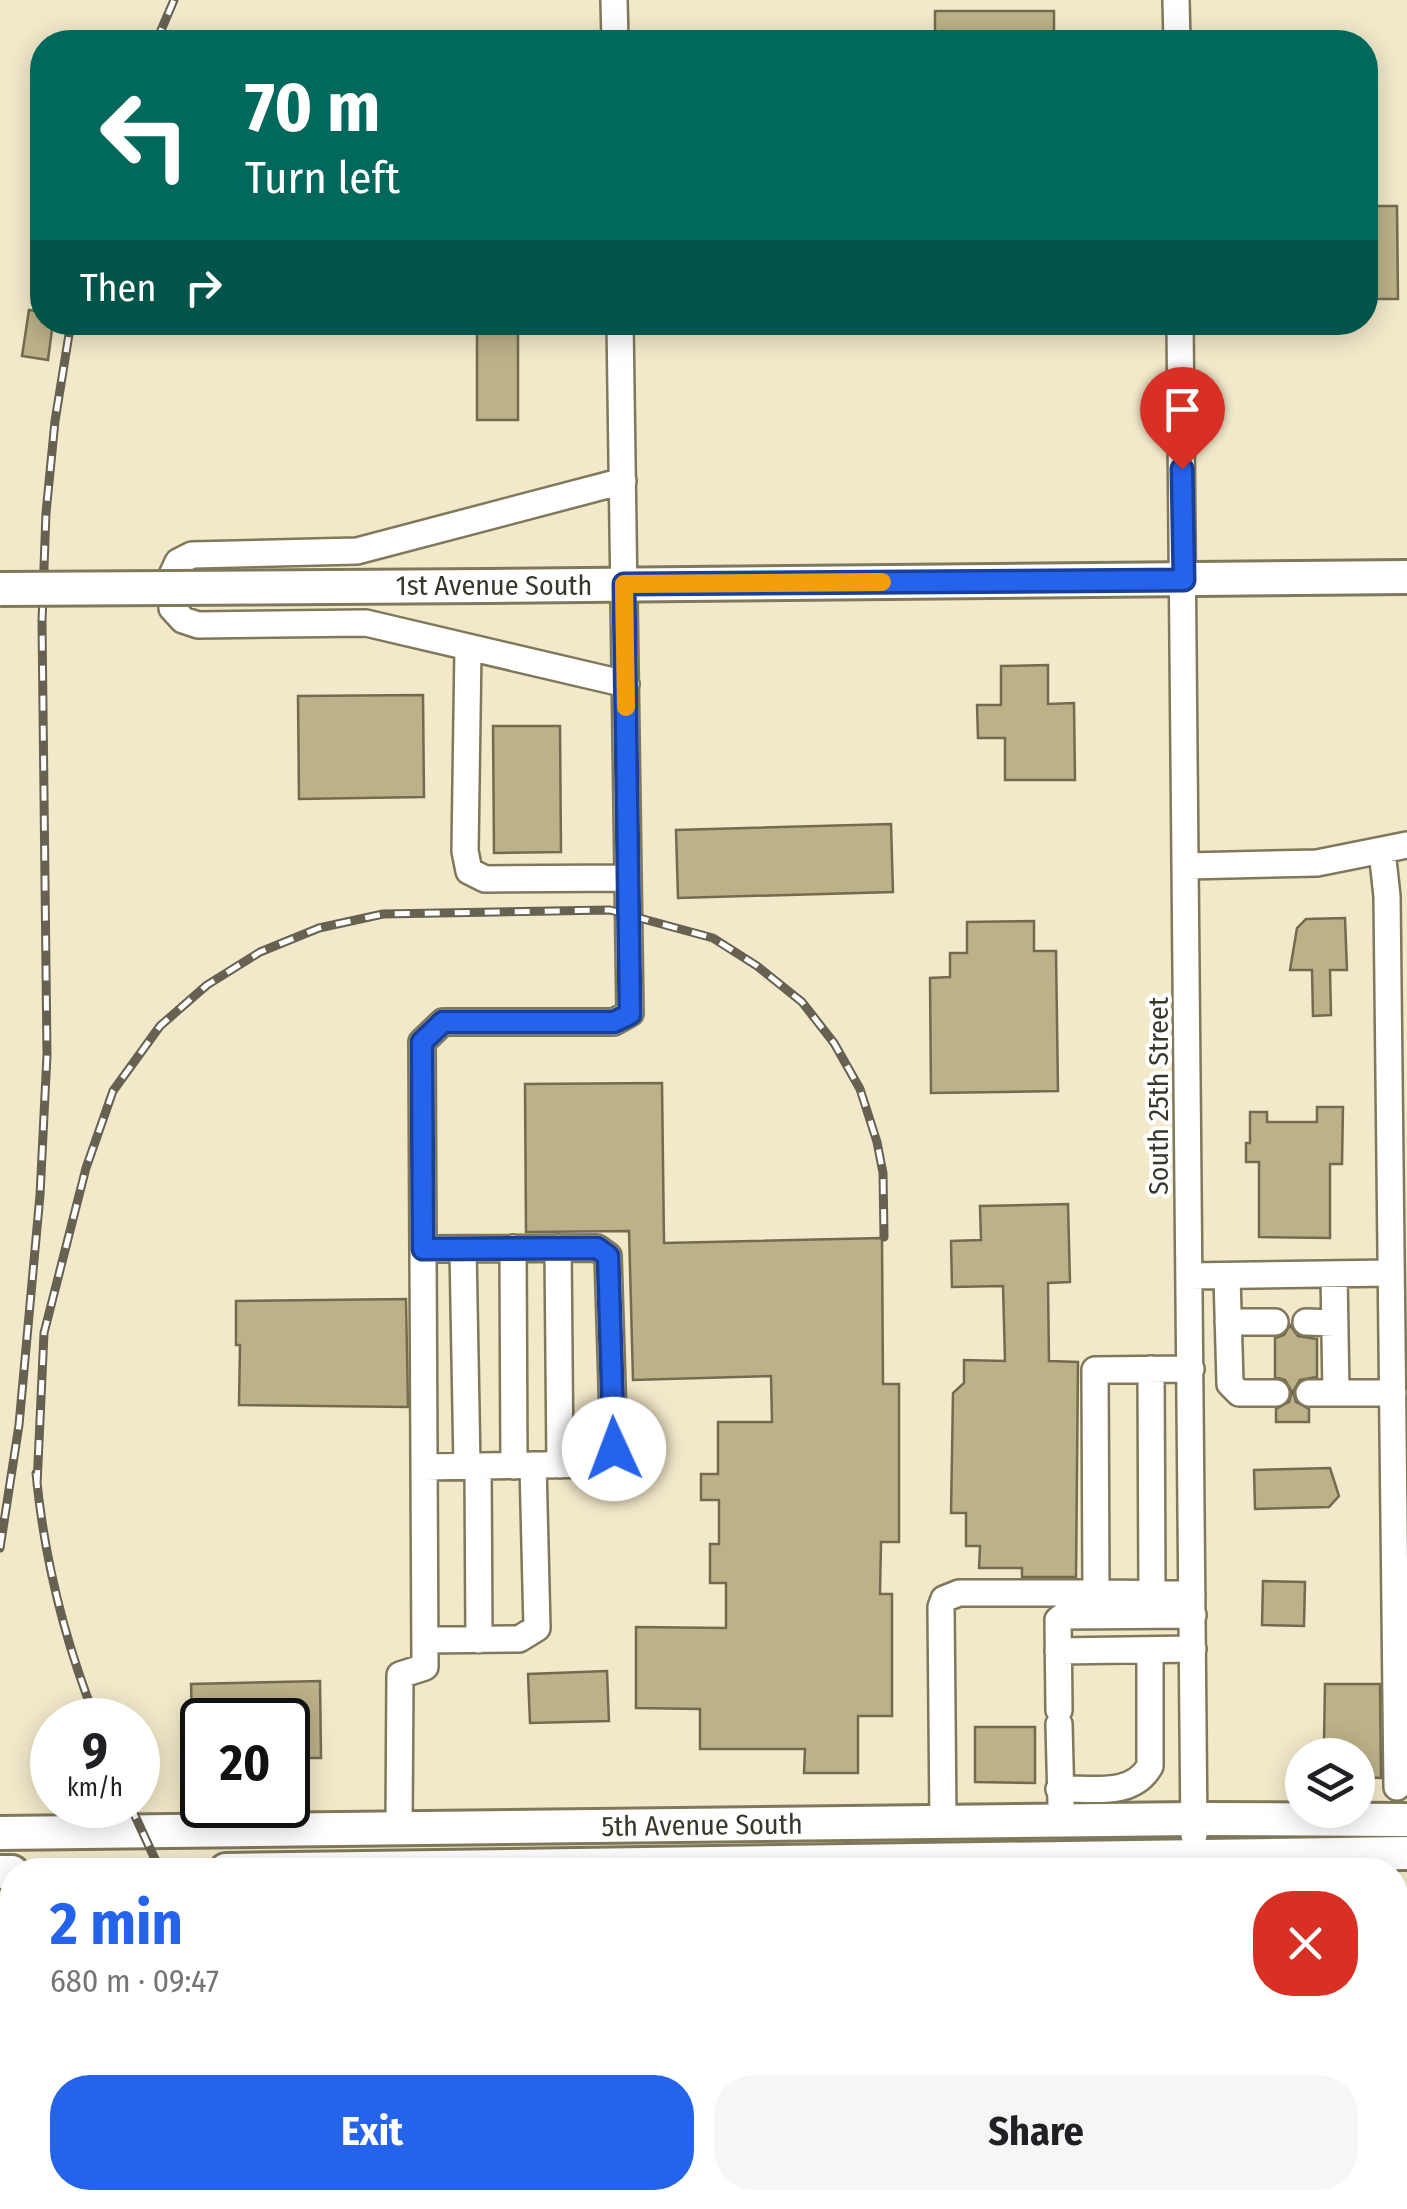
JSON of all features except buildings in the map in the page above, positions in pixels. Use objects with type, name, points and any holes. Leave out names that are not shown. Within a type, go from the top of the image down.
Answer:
[{"type":"main road","name":"1st Avenue South","points":[[0,589],[1407,577]]},
{"type":"main road","name":"5th Avenue South","points":[[0,1833],[943,1821],[1061,1805],[1194,1819],[1407,1820]]},
{"type":"main road","name":"5th Avenue South","points":[[1311,1858],[1407,1853]]},
{"type":"street","points":[[614,0],[615,30]]},
{"type":"street","points":[[1176,0],[1176,30]]},
{"type":"street","points":[[399,1827],[400,1675],[426,1667],[422,1042],[443,1022],[614,1022],[630,1014],[620,335]]},
{"type":"street","name":"South 25th Street","points":[[1180,335],[1195,1858]]},
{"type":"street","points":[[623,482],[358,551],[192,555],[178,562],[172,576],[172,608],[183,620],[198,625],[366,624],[626,684]]},
{"type":"street","points":[[468,648],[464,851],[469,871],[485,879],[628,878]]},
{"type":"street","points":[[1186,866],[1317,863],[1395,848],[1387,896],[1397,1787]]},
{"type":"street","points":[[425,1640],[519,1639],[537,1628],[513,1248]]},
{"type":"street","points":[[558,1248],[560,1465]]},
{"type":"street","points":[[423,1249],[597,1248],[608,1256],[614,1449],[605,1464],[424,1467]]},
{"type":"street","points":[[464,1249],[479,1640]]},
{"type":"street","points":[[1190,1276],[1392,1273]]},
{"type":"street","points":[[1334,1274],[1335,1323],[1322,1393],[1393,1393]]},
{"type":"street","points":[[1227,1276],[1230,1384],[1239,1393],[1276,1393]]},
{"type":"street","points":[[1228,1322],[1275,1322]]},
{"type":"street","points":[[1306,1322],[1335,1323]]},
{"type":"street","points":[[1096,1592],[1095,1370],[1150,1369],[1229,1354]]},
{"type":"street","points":[[1150,1369],[1152,1593]]},
{"type":"street","points":[[943,1821],[944,1599],[959,1593],[1152,1593],[1193,1604]]},
{"type":"street","points":[[1150,1650],[1150,1766],[1143,1778],[1126,1788],[1061,1805],[1058,1620],[1063,1616],[1193,1604]]},
{"type":"street","points":[[1058,1651],[1193,1649]]},
{"type":"railway","points":[[161,30],[174,0]]},
{"type":"railway","points":[[0,1548],[19,1425],[40,1195],[47,1055],[42,622],[46,513],[69,335]]},
{"type":"railway","points":[[37,1485],[44,1333],[86,1168],[113,1091],[160,1026],[207,985],[260,952],[319,928],[383,914],[610,910],[713,938],[802,1002],[834,1043],[860,1089],[877,1142],[883,1173],[884,1237]]},
{"type":"railway","points":[[36,1473],[57,1599],[88,1698]]},
{"type":"railway","points":[[141,1828],[154,1858]]},
{"type":"slow traffic","points":[[626,707],[624,584],[882,582]]},
{"type":"route","points":[[614,1449],[608,1256],[597,1248],[423,1249],[422,1042],[443,1022],[614,1022],[630,1014],[624,584],[1184,580],[1182,469]]}]
